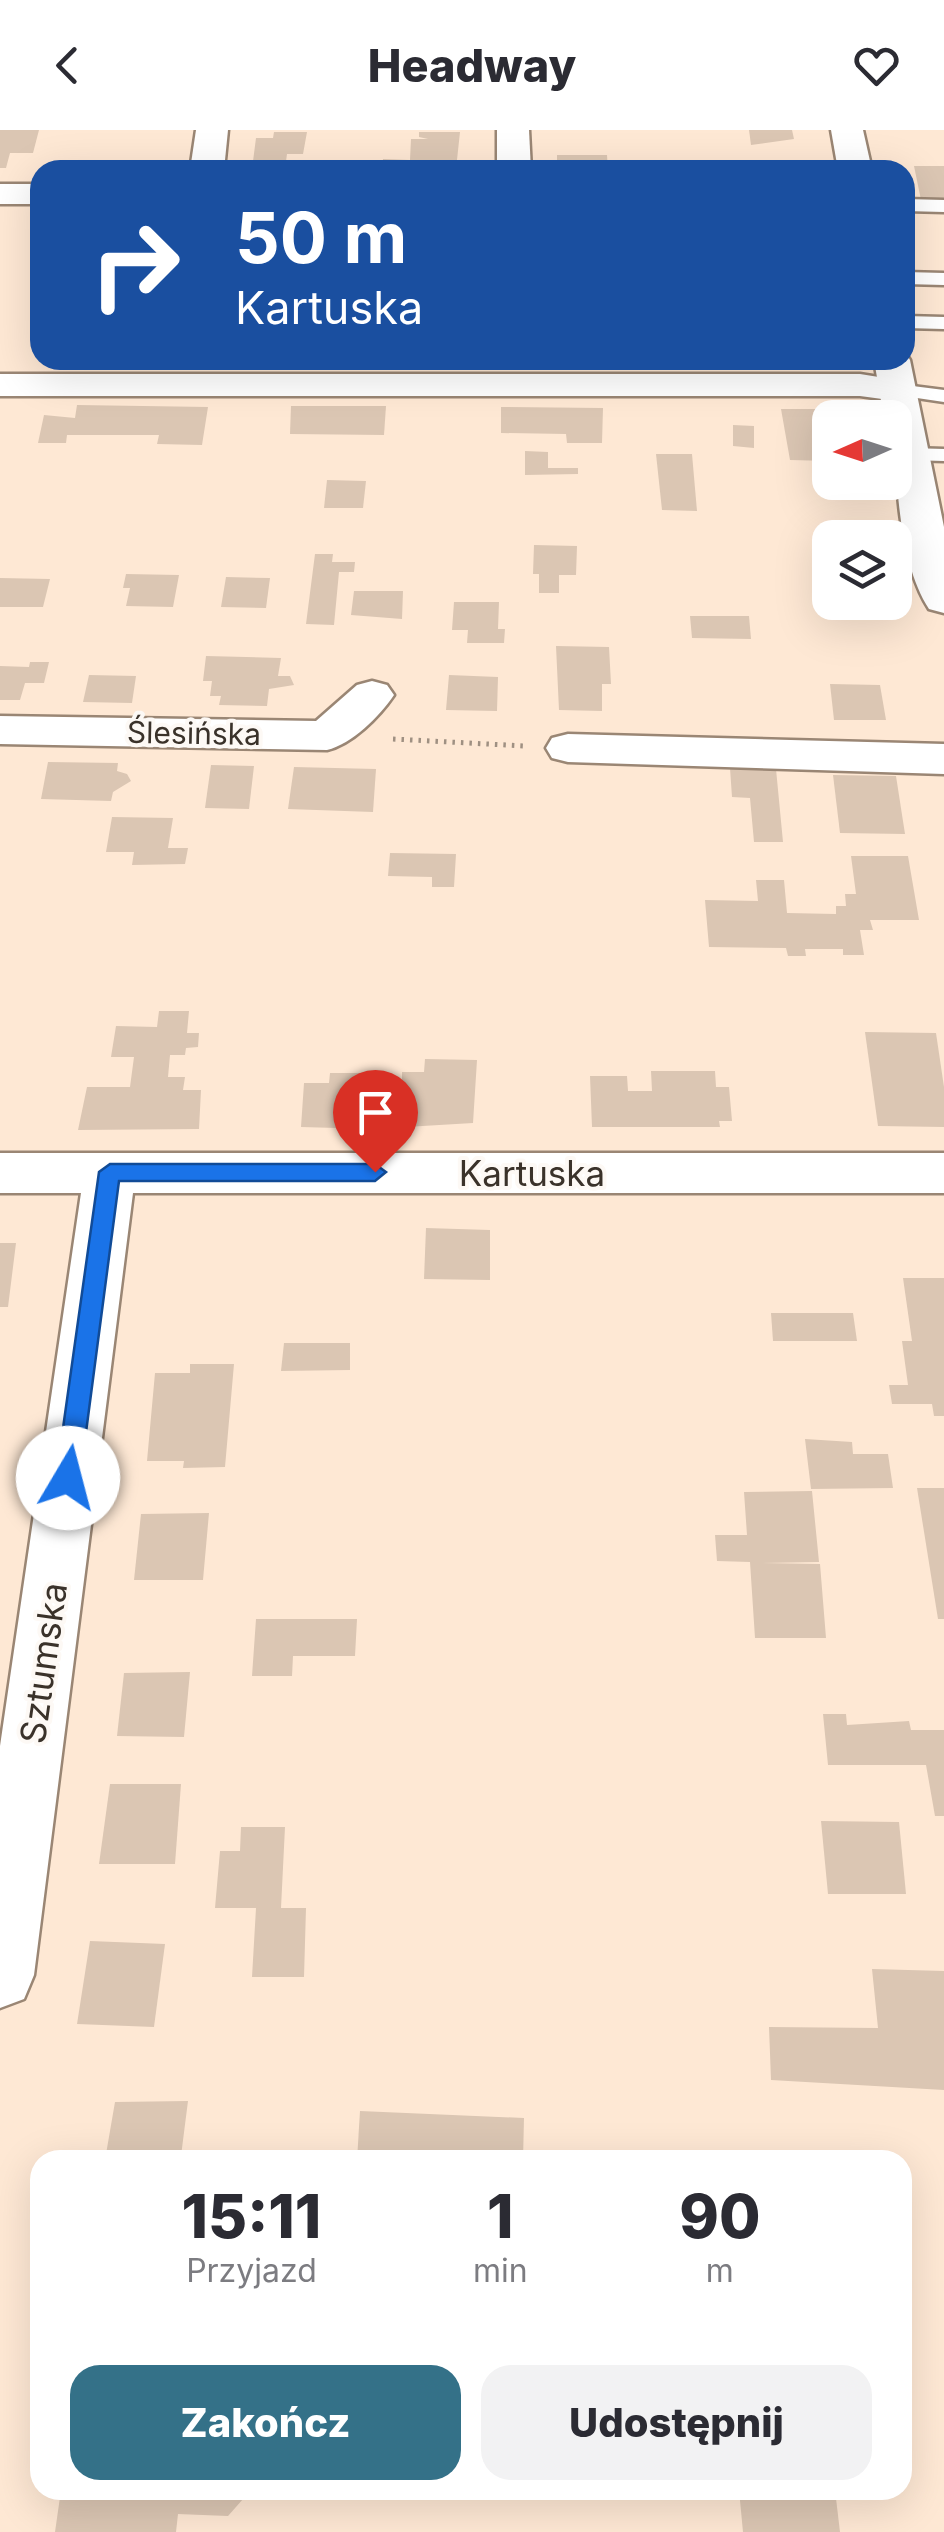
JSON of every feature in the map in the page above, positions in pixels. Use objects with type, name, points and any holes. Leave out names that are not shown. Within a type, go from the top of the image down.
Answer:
[{"type":"street","points":[[209,160],[212,130]]},
{"type":"street","points":[[513,130],[514,160]]},
{"type":"street","points":[[847,130],[854,160]]},
{"type":"street","points":[[0,194],[30,194]]},
{"type":"street","points":[[0,385],[860,385],[895,375],[927,454],[944,600]]},
{"type":"street","points":[[326,736],[372,695]]},
{"type":"street","name":"Ślesińska","points":[[0,730],[326,736]]},
{"type":"street","points":[[568,748],[944,760]]},
{"type":"street","name":"Kartuska","points":[[0,1172],[944,1174]]},
{"type":"street","name":"Sztumska","points":[[0,1975],[110,1172]]},
{"type":"lane","points":[[915,205],[944,206]]},
{"type":"lane","points":[[915,218],[944,218]]},
{"type":"lane","points":[[915,278],[944,279]]},
{"type":"lane","points":[[915,322],[944,323]]},
{"type":"lane","points":[[895,375],[944,396]]},
{"type":"path","points":[[326,736],[568,748]]},
{"type":"building","points":[[0,130],[39,130],[33,153],[10,153],[6,168],[0,168]]},
{"type":"building","points":[[749,130],[792,130],[794,139],[751,145]]},
{"type":"building","points":[[274,132],[307,132],[303,154],[287,154],[286,160],[253,160],[256,138],[273,138]]},
{"type":"building","points":[[419,132],[460,132],[457,160],[410,160],[411,139],[428,139],[419,137]]},
{"type":"building","points":[[557,155],[607,155],[607,160],[557,160]]},
{"type":"building","points":[[915,166],[944,166],[944,200],[921,200]]},
{"type":"building","points":[[77,405],[208,407],[202,445],[157,444],[159,435],[67,435],[66,443],[38,443],[44,415],[75,418]]},
{"type":"building","points":[[291,406],[386,406],[384,435],[290,434]]},
{"type":"building","points":[[501,407],[603,408],[602,443],[567,443],[566,434],[501,433]]},
{"type":"building","points":[[781,409],[812,409],[812,461],[790,460]]},
{"type":"building","points":[[733,425],[754,426],[754,448],[733,446]]},
{"type":"building","points":[[525,451],[548,452],[548,468],[578,468],[578,474],[525,475]]},
{"type":"building","points":[[656,454],[692,454],[697,511],[662,510]]},
{"type":"building","points":[[327,480],[366,481],[363,508],[324,508]]},
{"type":"building","points":[[534,545],[577,546],[576,575],[559,575],[559,593],[539,593],[539,574],[533,574]]},
{"type":"building","points":[[315,554],[333,554],[332,562],[355,562],[354,572],[339,572],[334,625],[306,624]]},
{"type":"building","points":[[126,574],[179,575],[173,607],[126,606],[130,588],[123,588]]},
{"type":"building","points":[[226,577],[270,578],[266,608],[221,607]]},
{"type":"building","points":[[0,578],[50,579],[43,607],[0,607]]},
{"type":"building","points":[[354,591],[403,591],[402,619],[351,615]]},
{"type":"building","points":[[454,602],[499,602],[498,629],[505,629],[504,643],[467,643],[468,630],[452,630]]},
{"type":"building","points":[[690,616],[749,616],[751,639],[692,638]]},
{"type":"building","points":[[556,646],[609,647],[611,684],[602,684],[602,711],[559,710]]},
{"type":"building","points":[[206,656],[281,658],[278,676],[290,676],[294,685],[269,689],[267,706],[219,705],[221,696],[210,696],[212,681],[203,681]]},
{"type":"building","points":[[30,662],[49,662],[44,683],[25,683],[20,700],[0,700],[0,666],[29,667]]},
{"type":"building","points":[[89,675],[136,676],[132,703],[83,702]]},
{"type":"building","points":[[449,675],[498,677],[497,711],[446,710]]},
{"type":"building","points":[[830,684],[880,685],[886,720],[834,720]]},
{"type":"building","points":[[48,762],[118,763],[117,771],[127,774],[131,781],[113,792],[111,801],[41,799]]},
{"type":"building","points":[[211,765],[254,766],[249,809],[205,808]]},
{"type":"building","points":[[294,767],[376,769],[373,812],[288,809]]},
{"type":"building","points":[[730,768],[776,769],[783,842],[754,842],[750,798],[732,797]]},
{"type":"building","points":[[833,775],[896,776],[905,834],[840,833]]},
{"type":"building","points":[[112,817],[173,818],[168,848],[188,848],[185,864],[132,865],[134,852],[106,852]]},
{"type":"building","points":[[390,853],[456,854],[454,887],[432,887],[432,877],[388,876]]},
{"type":"building","points":[[851,856],[908,856],[919,920],[870,920],[873,930],[860,930],[864,955],[843,955],[843,949],[805,949],[806,956],[788,956],[786,948],[709,947],[705,900],[758,901],[756,880],[784,880],[787,913],[836,914],[836,906],[846,906],[845,894],[856,894]]},
{"type":"building","points":[[159,1011],[189,1011],[187,1033],[199,1033],[198,1047],[186,1048],[185,1055],[170,1055],[168,1077],[185,1077],[183,1090],[201,1090],[199,1129],[78,1130],[87,1087],[130,1087],[134,1057],[111,1057],[116,1026],[157,1027]]},
{"type":"building","points":[[865,1032],[936,1033],[944,1087],[944,1127],[878,1126]]},
{"type":"building","points":[[425,1059],[477,1060],[473,1123],[372,1129],[301,1127],[304,1083],[329,1083],[330,1073],[383,1073],[383,1083],[402,1084],[402,1072],[424,1072]]},
{"type":"building","points":[[651,1071],[715,1071],[716,1087],[729,1087],[732,1121],[719,1121],[720,1127],[592,1127],[590,1076],[627,1076],[628,1091],[652,1091]]},
{"type":"building","points":[[426,1228],[490,1230],[490,1280],[424,1279]]},
{"type":"building","points":[[0,1243],[16,1243],[8,1307],[0,1307]]},
{"type":"building","points":[[903,1278],[944,1278],[944,1416],[934,1416],[932,1404],[892,1404],[889,1385],[908,1385],[902,1341],[912,1341]]},
{"type":"building","points":[[771,1313],[853,1313],[857,1341],[773,1341]]},
{"type":"building","points":[[284,1343],[350,1343],[350,1370],[281,1371]]},
{"type":"building","points":[[190,1364],[234,1364],[225,1467],[183,1468],[184,1461],[147,1461],[155,1373],[190,1373]]},
{"type":"building","points":[[805,1439],[852,1442],[853,1454],[888,1454],[893,1488],[811,1489]]},
{"type":"building","points":[[917,1488],[944,1488],[944,1619],[938,1619]]},
{"type":"building","points":[[812,1491],[819,1562],[757,1563],[820,1564],[826,1638],[755,1638],[750,1562],[717,1561],[715,1535],[747,1535],[744,1492]]},
{"type":"building","points":[[209,1513],[203,1580],[134,1580],[141,1514]]},
{"type":"building","points":[[256,1619],[357,1619],[355,1656],[293,1656],[292,1676],[252,1676]]},
{"type":"building","points":[[190,1672],[184,1737],[117,1736],[124,1673]]},
{"type":"building","points":[[823,1714],[846,1714],[847,1725],[909,1721],[911,1730],[944,1730],[944,1816],[935,1816],[926,1765],[828,1765]]},
{"type":"building","points":[[110,1784],[181,1784],[175,1864],[99,1864]]},
{"type":"building","points":[[821,1821],[899,1822],[906,1894],[828,1894]]},
{"type":"building","points":[[241,1827],[285,1827],[281,1908],[306,1908],[304,1977],[252,1977],[256,1908],[215,1908],[220,1851],[240,1851]]},
{"type":"building","points":[[90,1941],[165,1944],[154,2027],[77,2024]]},
{"type":"building","points":[[872,1969],[944,1971],[944,2090],[771,2080],[769,2027],[878,2028]]},
{"type":"building","points":[[188,2101],[182,2150],[107,2150],[115,2102]]},
{"type":"building","points":[[360,2111],[524,2118],[523,2150],[358,2150]]},
{"type":"building","points":[[60,2500],[242,2500],[228,2516],[178,2514],[176,2532],[55,2532]]},
{"type":"building","points":[[740,2500],[836,2500],[840,2532],[743,2532]]},
{"type":"route","points":[[68,1478],[110,1172],[375,1172]]}]
